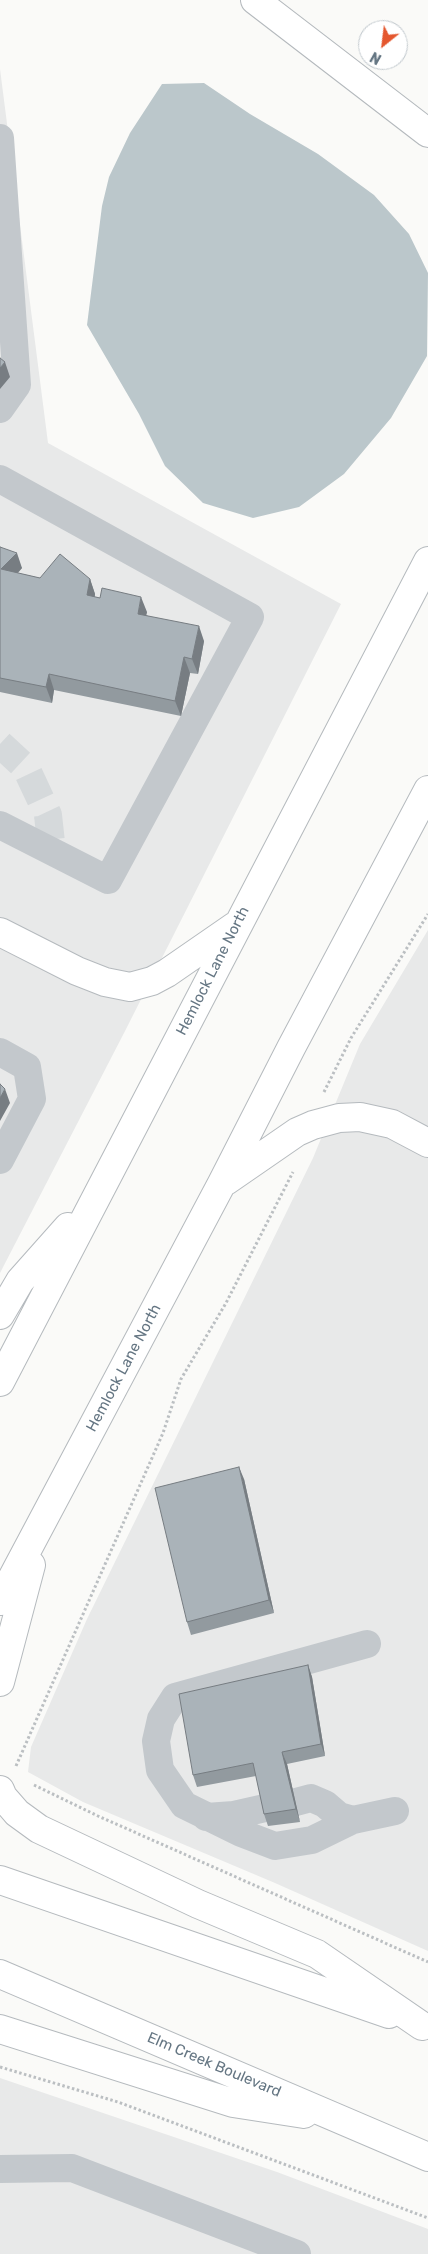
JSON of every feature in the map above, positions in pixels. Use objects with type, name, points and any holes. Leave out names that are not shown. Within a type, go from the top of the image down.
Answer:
[{"type":"main road","points":[[255,0],[428,134]]},
{"type":"main road","name":"Hemlock Lane North","points":[[0,1382],[95,1196],[428,561]]},
{"type":"main road","name":"Hemlock Lane North","points":[[0,1601],[428,790]]},
{"type":"main road","points":[[0,932],[105,982],[130,986],[152,981],[167,973],[236,926]]},
{"type":"main road","points":[[222,1183],[298,1132],[313,1125],[339,1118],[360,1117],[392,1124],[428,1143]]},
{"type":"main road","points":[[0,1315],[20,1281],[95,1196]]},
{"type":"main road","points":[[0,1682],[44,1518]]},
{"type":"main road","points":[[7,1782],[3,1797],[17,1813],[39,1829],[198,1904],[317,1954],[425,2027]]},
{"type":"main road","points":[[0,1880],[425,2027]]},
{"type":"main road","name":"Elm Creek Boulevard","points":[[0,1974],[428,2157]]},
{"type":"main road","points":[[0,2029],[233,2103],[345,2121]]},
{"type":"lane","points":[[0,138],[17,385],[0,409]]},
{"type":"lane","points":[[0,479],[250,617],[108,880],[0,825]]},
{"type":"lane","points":[[0,1052],[27,1067],[32,1099],[0,1160]]},
{"type":"lane","points":[[367,1644],[175,1697],[160,1719],[156,1741],[160,1770],[184,1805],[241,1833],[275,1846],[312,1840],[353,1820],[395,1811]]},
{"type":"lane","points":[[296,1802],[311,1798],[325,1804],[339,1816],[353,1820]]},
{"type":"lane","points":[[206,1817],[234,1815],[265,1808]]},
{"type":"lane","points":[[0,2170],[72,2168],[297,2254]]},
{"type":"path","points":[[323,1094],[351,1038],[428,914]]},
{"type":"path","points":[[7,1782],[163,1433],[181,1379],[226,1303],[298,1164]]},
{"type":"path","points":[[28,1781],[98,1816],[428,1962]]},
{"type":"path","points":[[0,2066],[118,2102],[428,2218]]},
{"type":"shaded area","points":[[0,69],[48,443],[341,604],[0,1273]]},
{"type":"shaded area","points":[[204,83],[250,114],[318,154],[374,195],[409,234],[428,273],[427,356],[391,418],[344,474],[299,507],[253,518],[203,503],[165,466],[139,414],[87,325],[102,206],[109,177],[130,133],[162,84]]},
{"type":"shaded area","points":[[428,930],[428,1951],[275,1883],[83,1802],[28,1772],[31,1747],[87,1619],[313,1158],[360,1044]]},
{"type":"shaded area","points":[[0,2078],[277,2172],[428,2229],[428,2254],[0,2254]]},
{"type":"building","points":[[0,358],[5,362],[0,368]]},
{"type":"building","points":[[0,547],[17,553],[1,569],[40,578],[60,554],[90,579],[87,595],[100,598],[102,588],[141,597],[138,614],[199,626],[192,659],[184,657],[175,701],[49,674],[46,687],[0,678]]},
{"type":"building","points":[[0,1084],[5,1089],[0,1098]]},
{"type":"building","points":[[239,1467],[269,1600],[187,1622],[155,1488]]},
{"type":"building","points":[[308,1665],[321,1744],[282,1752],[296,1809],[264,1814],[253,1763],[193,1775],[179,1694]]},
{"type":"tunnel","points":[[0,744],[26,768],[48,815],[52,852]]}]
